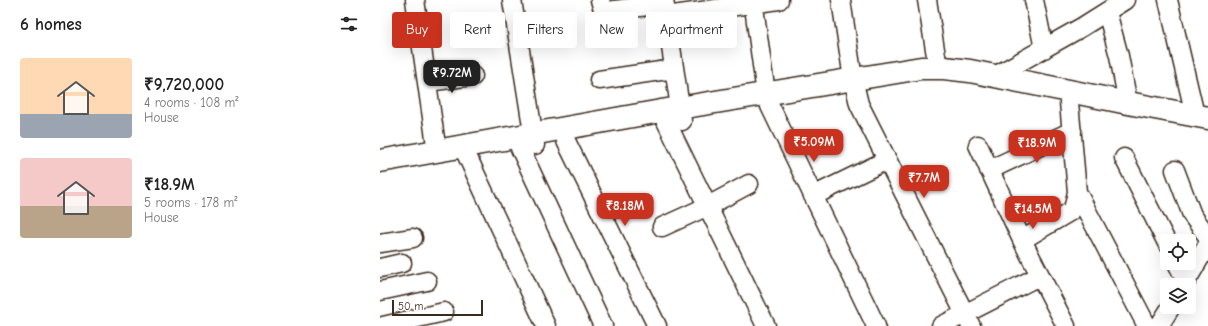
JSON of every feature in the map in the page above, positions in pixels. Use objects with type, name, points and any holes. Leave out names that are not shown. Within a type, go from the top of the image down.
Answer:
[{"type":"main road","points":[[380,170],[465,152],[530,143],[673,116],[854,86],[921,68],[970,71],[1204,120]]},
{"type":"main road","points":[[854,86],[946,80],[1069,102],[1204,120]]},
{"type":"main road","points":[[530,143],[566,141],[673,116]]},
{"type":"main road","points":[[380,161],[437,152],[465,152]]},
{"type":"street","points":[[415,0],[437,152]]},
{"type":"street","points":[[512,0],[530,143],[603,326]]},
{"type":"street","points":[[600,0],[603,10],[606,11],[779,0]]},
{"type":"street","points":[[841,0],[854,86],[859,104],[968,320]]},
{"type":"street","points":[[927,0],[938,68]]},
{"type":"street","points":[[1034,0],[1044,49]]},
{"type":"street","points":[[995,76],[1044,49],[1125,0]]},
{"type":"street","points":[[1168,0],[1204,120]]},
{"type":"street","points":[[753,2],[768,100],[876,326]]},
{"type":"street","points":[[665,7],[674,69],[673,116],[708,206],[766,326]]},
{"type":"street","points":[[1107,12],[1118,48],[1128,103]]},
{"type":"street","points":[[599,80],[674,69]]},
{"type":"street","points":[[427,82],[473,76]]},
{"type":"street","points":[[1022,240],[1071,211],[1074,206],[1077,192],[1069,102]]},
{"type":"street","points":[[989,170],[1072,131]]},
{"type":"street","points":[[566,141],[657,326]]},
{"type":"street","points":[[978,145],[1039,276],[1066,326]]},
{"type":"street","points":[[465,152],[546,326]]},
{"type":"street","points":[[1124,158],[1162,234]]},
{"type":"street","points":[[813,196],[887,160]]},
{"type":"street","points":[[1175,170],[1192,215],[1208,236]]},
{"type":"street","points":[[662,227],[708,206],[749,184]]},
{"type":"street","points":[[1077,192],[1146,326]]},
{"type":"street","points":[[380,243],[413,238]]},
{"type":"street","points":[[1189,278],[1205,256]]},
{"type":"street","points":[[380,268],[402,263]]},
{"type":"street","points":[[941,326],[968,320],[1039,276]]},
{"type":"street","points":[[380,291],[427,281]]},
{"type":"street","points":[[383,326],[444,312]]}]
